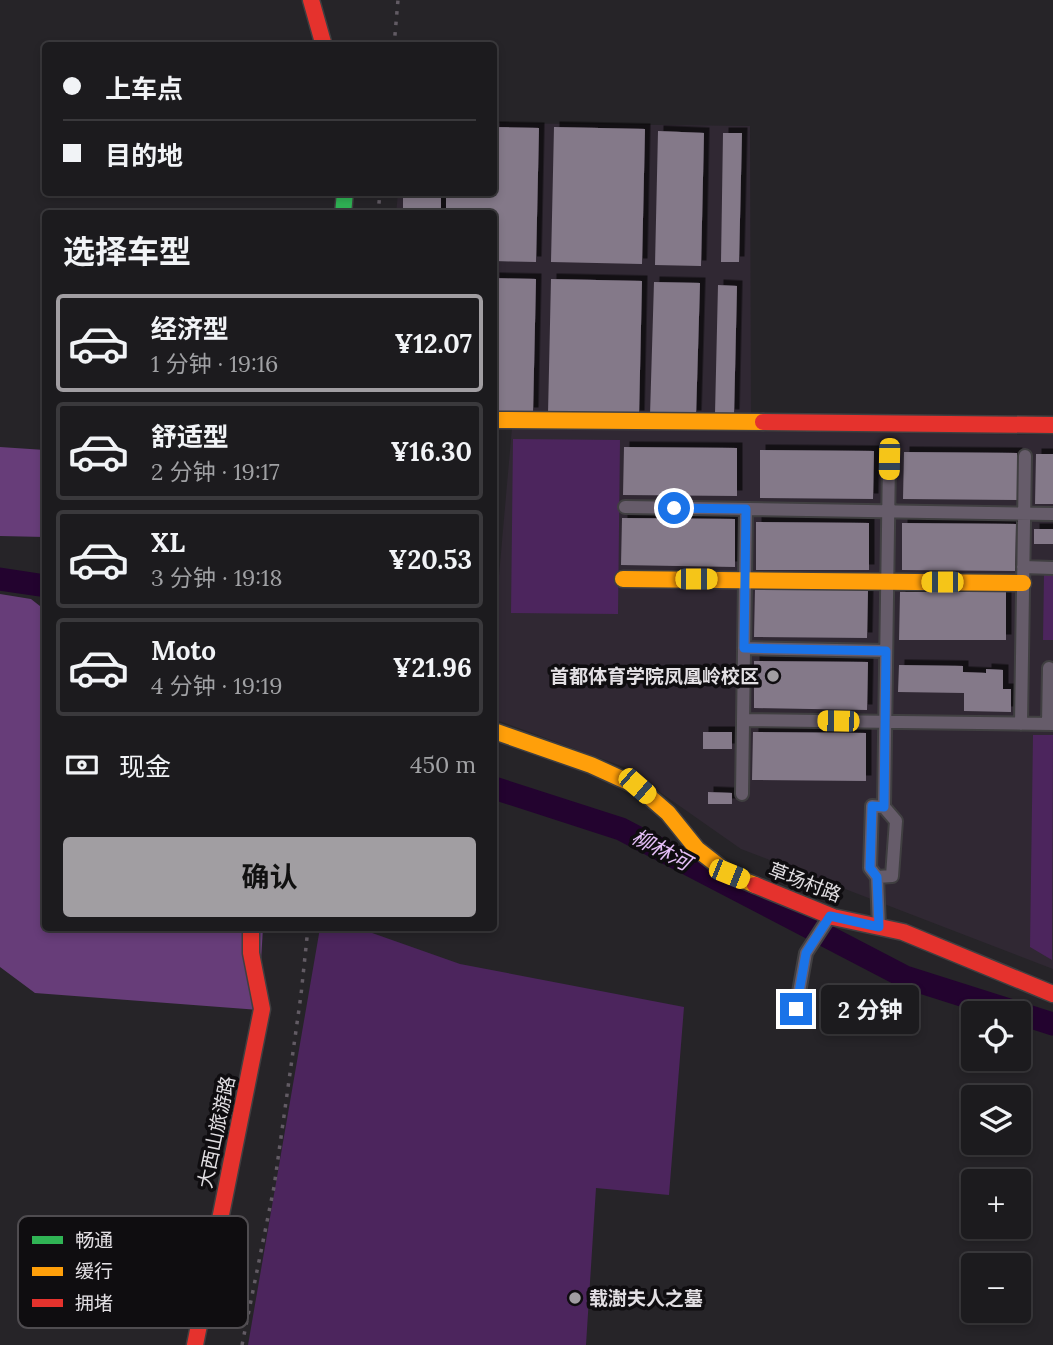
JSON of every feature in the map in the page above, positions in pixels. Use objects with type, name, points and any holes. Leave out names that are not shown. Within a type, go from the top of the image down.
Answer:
[{"type":"street","points":[[311,0],[323,42]]},
{"type":"street","points":[[497,420],[1053,425]]},
{"type":"street","points":[[1021,724],[1025,456]]},
{"type":"street","points":[[877,877],[892,876],[896,821],[884,807],[889,459]]},
{"type":"street","points":[[625,507],[1053,514]]},
{"type":"street","points":[[742,794],[746,509]]},
{"type":"street","points":[[623,579],[887,581],[1023,575],[1053,568]]},
{"type":"street","points":[[744,648],[886,651]]},
{"type":"street","points":[[743,720],[1051,724],[1049,668]]},
{"type":"street","name":"草场村路","points":[[497,732],[591,765],[637,786],[668,813],[697,849],[729,874],[827,919],[902,932],[1053,994]]},
{"type":"street","points":[[879,927],[877,877],[870,868],[872,806],[884,807]]},
{"type":"street","points":[[796,1009],[806,953],[827,919]]},
{"type":"street","name":"大西山旅游路","points":[[220,1216],[262,1009],[251,953],[251,931]]},
{"type":"shaded area","points":[[497,123],[750,126],[751,416],[497,414],[497,210],[396,210],[398,196],[497,196]]},
{"type":"shaded area","name":"首都体育学院凤凰岭校区","points":[[512,428],[1053,435],[1053,969],[741,849],[624,767],[497,720],[497,598]]},
{"type":"shaded area","points":[[513,439],[620,440],[618,614],[511,613]]},
{"type":"shaded area","points":[[0,447],[42,450],[42,537],[0,536]]},
{"type":"shaded area","points":[[1044,574],[1053,575],[1053,640],[1043,640]]},
{"type":"shaded area","points":[[0,594],[31,599],[42,608],[42,931],[263,931],[258,1010],[35,993],[0,967]]},
{"type":"shaded area","points":[[1033,735],[1053,735],[1052,960],[1030,947]]},
{"type":"shaded area","points":[[319,931],[366,931],[460,964],[684,1007],[669,1195],[596,1188],[586,1345],[248,1345]]},
{"type":"building","points":[[497,127],[539,128],[536,262],[497,261],[497,210],[446,210],[446,196],[497,196]]},
{"type":"building","points":[[554,127],[645,129],[642,264],[551,262]]},
{"type":"building","points":[[658,131],[704,133],[701,266],[655,265]]},
{"type":"building","points":[[723,133],[742,133],[739,262],[721,262]]},
{"type":"building","points":[[403,196],[441,196],[441,210],[403,210]]},
{"type":"building","points":[[497,278],[536,279],[533,413],[497,413]]},
{"type":"building","points":[[551,279],[642,281],[639,416],[548,414]]},
{"type":"building","points":[[654,282],[700,283],[696,416],[650,415]]},
{"type":"building","points":[[718,285],[737,286],[734,415],[715,414]]},
{"type":"building","points":[[624,447],[737,448],[737,496],[623,495]]},
{"type":"building","points":[[760,450],[874,451],[873,499],[760,498]]},
{"type":"building","points":[[904,452],[1017,453],[1017,500],[903,499]]},
{"type":"building","points":[[1036,454],[1053,454],[1053,504],[1035,504]]},
{"type":"building","points":[[622,518],[735,519],[735,567],[621,565]]},
{"type":"building","points":[[756,522],[869,523],[869,570],[756,570]]},
{"type":"building","points":[[902,523],[1016,524],[1015,571],[902,570]]},
{"type":"building","points":[[1034,529],[1053,529],[1053,544],[1034,544]]},
{"type":"building","points":[[755,589],[868,590],[867,638],[754,637]]},
{"type":"building","points":[[900,592],[1006,592],[1006,640],[899,640]]},
{"type":"building","points":[[754,661],[868,662],[867,710],[754,708]]},
{"type":"building","points":[[899,665],[963,666],[963,672],[986,673],[986,669],[1003,670],[1003,689],[1011,689],[1011,712],[964,711],[964,693],[898,692]]},
{"type":"building","points":[[703,732],[732,732],[732,749],[703,749]]},
{"type":"building","points":[[753,732],[866,733],[866,781],[752,780]]},
{"type":"building","points":[[708,792],[732,793],[732,804],[708,804]]},
{"type":"waterway","name":"柳林河","points":[[0,579],[42,585]]},
{"type":"waterway","name":"柳林河","points":[[497,789],[621,829],[905,977],[1053,1024]]},
{"type":"railway","points":[[394,42],[398,0]]},
{"type":"railway","points":[[378,210],[380,196]]},
{"type":"railway","points":[[248,1315],[274,1187],[308,931]]},
{"type":"railway","points":[[242,1345],[245,1328]]},
{"type":"traffic: fast","points":[[343,210],[345,196]]},
{"type":"traffic: slow","points":[[497,420],[763,422]]},
{"type":"traffic: slow","points":[[623,579],[1023,583]]},
{"type":"traffic: slow","points":[[497,732],[591,765],[637,786],[668,813],[697,849],[729,874],[755,885]]},
{"type":"traffic: jam","points":[[311,0],[323,42]]},
{"type":"traffic: jam","points":[[763,422],[1053,425]]},
{"type":"traffic: jam","points":[[755,885],[833,917],[903,932],[1053,994]]},
{"type":"traffic: jam","points":[[221,1216],[262,1009],[251,953],[251,931]]},
{"type":"traffic: jam","points":[[195,1345],[198,1328]]},
{"type":"place","name":"首都体育学院凤凰岭校区","points":[[773,676]]},
{"type":"place","name":"载澍夫人之墓","points":[[575,1298]]},
{"type":"route","points":[[674,508],[746,509],[744,648],[886,651],[884,807],[872,806],[870,868],[877,877],[879,927],[830,916],[806,953],[796,1009]]}]
